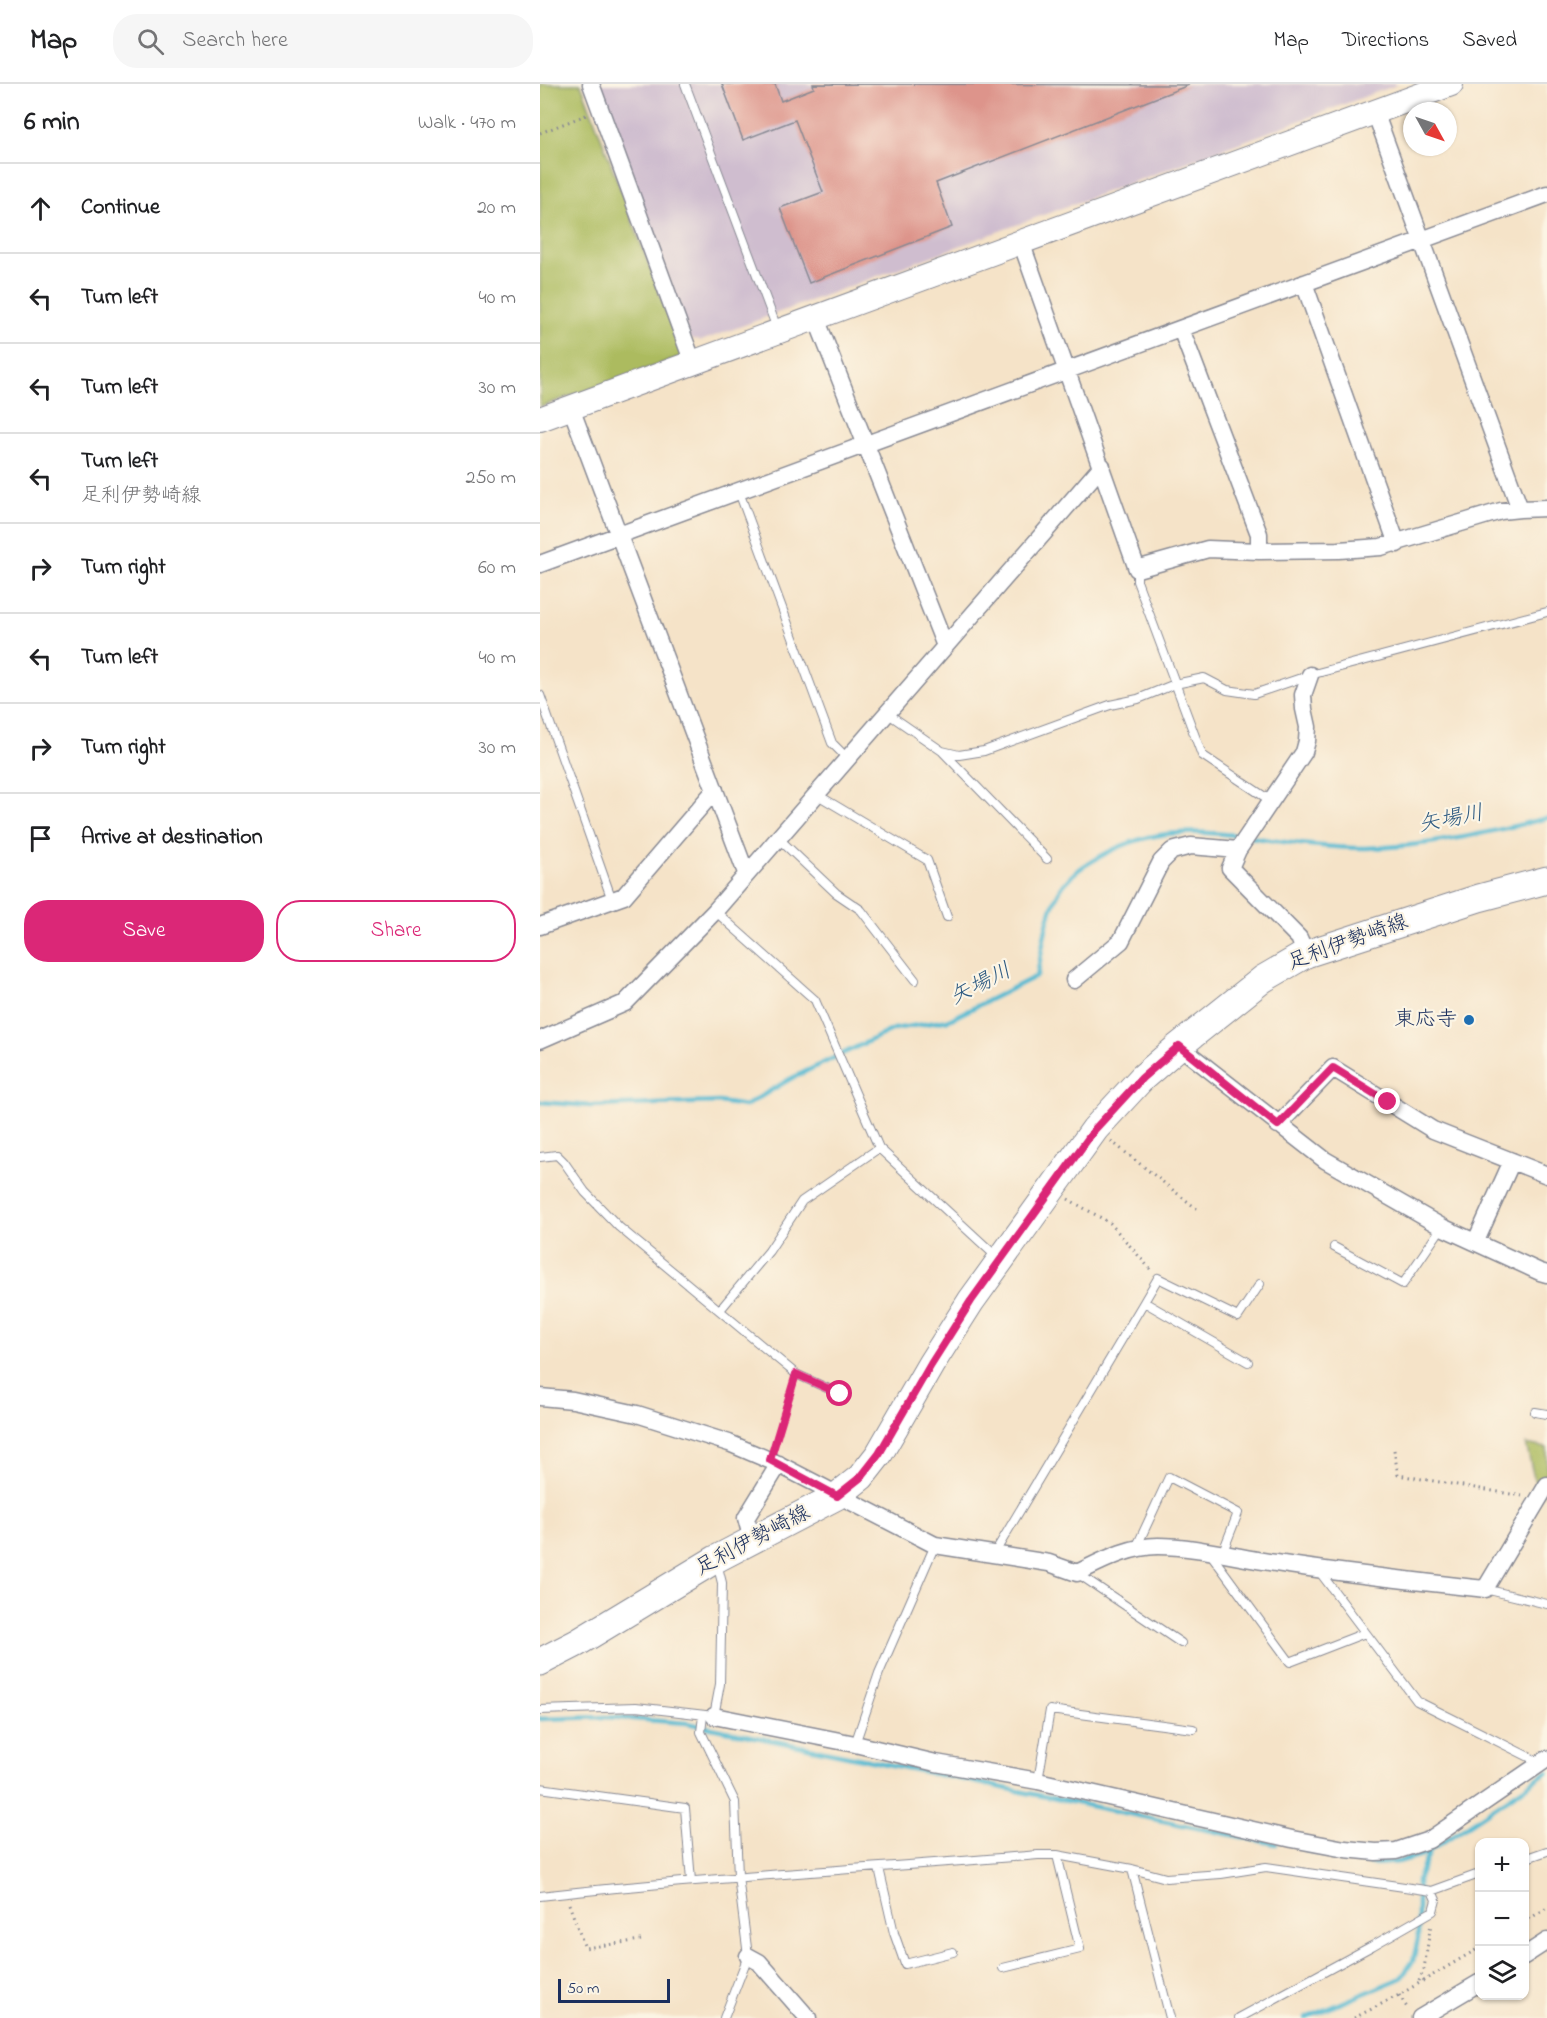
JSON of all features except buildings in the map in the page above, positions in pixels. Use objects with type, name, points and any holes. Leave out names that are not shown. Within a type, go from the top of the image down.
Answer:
[{"type":"main road","name":"足利伊勢崎線","points":[[540,1662],[716,1560],[837,1496],[861,1477],[879,1454],[931,1364],[1000,1260],[1095,1129],[1142,1078],[1263,980],[1306,954],[1479,898],[1547,880]]},
{"type":"street","points":[[591,84],[693,363]]},
{"type":"street","points":[[540,419],[1451,84]]},
{"type":"street","points":[[1375,112],[1520,509]]},
{"type":"street","points":[[540,564],[1304,283],[1545,197]]},
{"type":"street","points":[[1021,242],[1137,569],[1208,549],[1339,550],[1397,544],[1501,511],[1547,508]]},
{"type":"street","points":[[1304,283],[1397,544]]},
{"type":"street","points":[[816,318],[945,646]]},
{"type":"street","points":[[1181,329],[1259,534],[1259,551]]},
{"type":"street","points":[[571,408],[746,873]]},
{"type":"street","points":[[540,1040],[625,1003],[715,911],[1102,466]]},
{"type":"street","points":[[1306,954],[1299,938],[1230,868],[1238,850],[1304,752],[1308,727],[1304,695],[1310,675]]},
{"type":"street","points":[[540,926],[624,896],[715,790]]},
{"type":"street","points":[[1074,981],[1121,941],[1161,861],[1172,851],[1191,846],[1238,850]]},
{"type":"street","points":[[1179,1046],[1325,1160],[1443,1227],[1547,1274]]},
{"type":"street","points":[[1278,1125],[1333,1068],[1433,1130],[1547,1175]]},
{"type":"street","points":[[1476,1241],[1512,1161]]},
{"type":"street","points":[[540,1397],[573,1400],[637,1414],[729,1443],[774,1462],[935,1545],[1049,1563],[1077,1573],[1101,1561],[1136,1549],[1158,1546],[1317,1569],[1485,1589],[1543,1492]]},
{"type":"street","points":[[752,1540],[746,1518],[774,1462]]},
{"type":"street","points":[[708,1716],[855,1744],[936,1763],[1038,1781],[1292,1839],[1376,1852],[1396,1851],[1429,1840],[1545,1762]]},
{"type":"street","points":[[1529,1953],[1547,1941]]},
{"type":"street","points":[[748,1956],[759,1962],[808,2018]]},
{"type":"street","points":[[1416,2016],[1475,1985]]},
{"type":"lane","points":[[686,84],[778,332]]},
{"type":"lane","points":[[739,492],[832,743],[847,758]]},
{"type":"lane","points":[[1137,569],[1137,581],[1202,755],[1272,802]]},
{"type":"lane","points":[[942,751],[959,755],[984,751],[1110,705],[1138,699],[1175,684],[1203,678],[1227,690],[1254,693],[1310,675],[1547,612]]},
{"type":"lane","points":[[540,695],[612,900]]},
{"type":"lane","points":[[887,713],[942,751],[1047,860]]},
{"type":"lane","points":[[816,794],[927,860],[948,917]]},
{"type":"lane","points":[[777,837],[836,893],[861,910],[915,980]]},
{"type":"lane","points":[[715,911],[815,1000],[879,1148],[1000,1260]]},
{"type":"lane","points":[[720,1310],[769,1251],[802,1201],[879,1148]]},
{"type":"lane","points":[[540,1157],[557,1155],[585,1192],[620,1227],[796,1374],[840,1394]]},
{"type":"lane","points":[[1334,1247],[1403,1284],[1443,1227]]},
{"type":"lane","points":[[994,1555],[1158,1278],[1238,1317],[1260,1284]]},
{"type":"lane","points":[[1144,1302],[1248,1362]]},
{"type":"lane","points":[[1535,1412],[1547,1414]]},
{"type":"lane","points":[[1136,1549],[1169,1477],[1238,1513],[1216,1554],[1290,1662],[1365,1633]]},
{"type":"lane","points":[[855,1744],[879,1673],[935,1545]]},
{"type":"lane","points":[[716,1560],[722,1583],[720,1684],[701,1732],[735,1802],[738,1876],[748,1956],[723,2018]]},
{"type":"lane","points":[[1317,1569],[1417,1701],[1545,1762]]},
{"type":"lane","points":[[1077,1573],[1180,1643]]},
{"type":"lane","points":[[1485,1589],[1547,1604]]},
{"type":"lane","points":[[540,1710],[636,1707],[708,1716]]},
{"type":"lane","points":[[1038,1781],[1050,1710],[1193,1729]]},
{"type":"lane","points":[[540,1788],[685,1808],[691,1881]]},
{"type":"lane","points":[[1529,1857],[1547,1851]]},
{"type":"lane","points":[[540,1896],[738,1876],[879,1868],[1038,1855],[1057,1856],[1132,1869],[1166,1878],[1221,1874],[1266,1867],[1432,1891],[1475,1875]]},
{"type":"lane","points":[[1004,1968],[1080,1949],[1057,1856]]},
{"type":"lane","points":[[879,1868],[894,1933],[905,1964],[953,1952]]},
{"type":"lane","points":[[1132,1869],[1170,2018]]},
{"type":"lane","points":[[1239,2018],[1433,1911],[1436,1900],[1432,1891]]},
{"type":"path","points":[[540,133],[600,109]]},
{"type":"path","points":[[1095,1129],[1197,1209]]},
{"type":"path","points":[[1051,1188],[1110,1223],[1158,1278]]},
{"type":"path","points":[[774,1462],[796,1374]]},
{"type":"path","points":[[1394,1449],[1398,1475],[1543,1492]]},
{"type":"path","points":[[566,1893],[585,1948],[641,1940]]},
{"type":"path","points":[[1529,1919],[1547,1908]]},
{"type":"path","points":[[1419,1983],[1424,1968],[1433,1911]]},
{"type":"path","points":[[1354,2018],[1399,1995],[1475,1950]]},
{"type":"path","points":[[1399,1995],[1416,2016]]},
{"type":"shaded area","points":[[599,84],[1399,84],[701,341],[690,338]]},
{"type":"green space","points":[[540,84],[581,84],[683,356],[540,407]]},
{"type":"green space","points":[[1526,1444],[1547,1448],[1547,1485],[1539,1499]]},
{"type":"waterway","name":"矢場川","points":[[1250,837],[1321,846],[1388,847],[1457,838],[1547,818]]},
{"type":"waterway","name":"矢場川","points":[[540,1102],[591,1106],[719,1102],[745,1106],[790,1079],[894,1029],[949,1020],[1037,976],[1047,922],[1059,892],[1075,872],[1114,849],[1131,842],[1167,834],[1203,833],[1242,836]]},
{"type":"waterway","points":[[540,1719],[606,1717],[687,1723],[1276,1844]]},
{"type":"waterway","points":[[1307,1850],[1374,1864],[1398,1862],[1425,1854],[1547,1772]]},
{"type":"waterway","points":[[1306,2018],[1401,1978],[1413,1961],[1418,1939],[1418,1879],[1430,1851]]},
{"type":"place","name":"東応寺","points":[[1469,1020]]},
{"type":"route","points":[[840,1394],[796,1374],[770,1460],[837,1496],[861,1477],[879,1454],[931,1364],[971,1301],[1095,1129],[1142,1078],[1179,1046],[1278,1125],[1333,1068],[1388,1102]]}]
